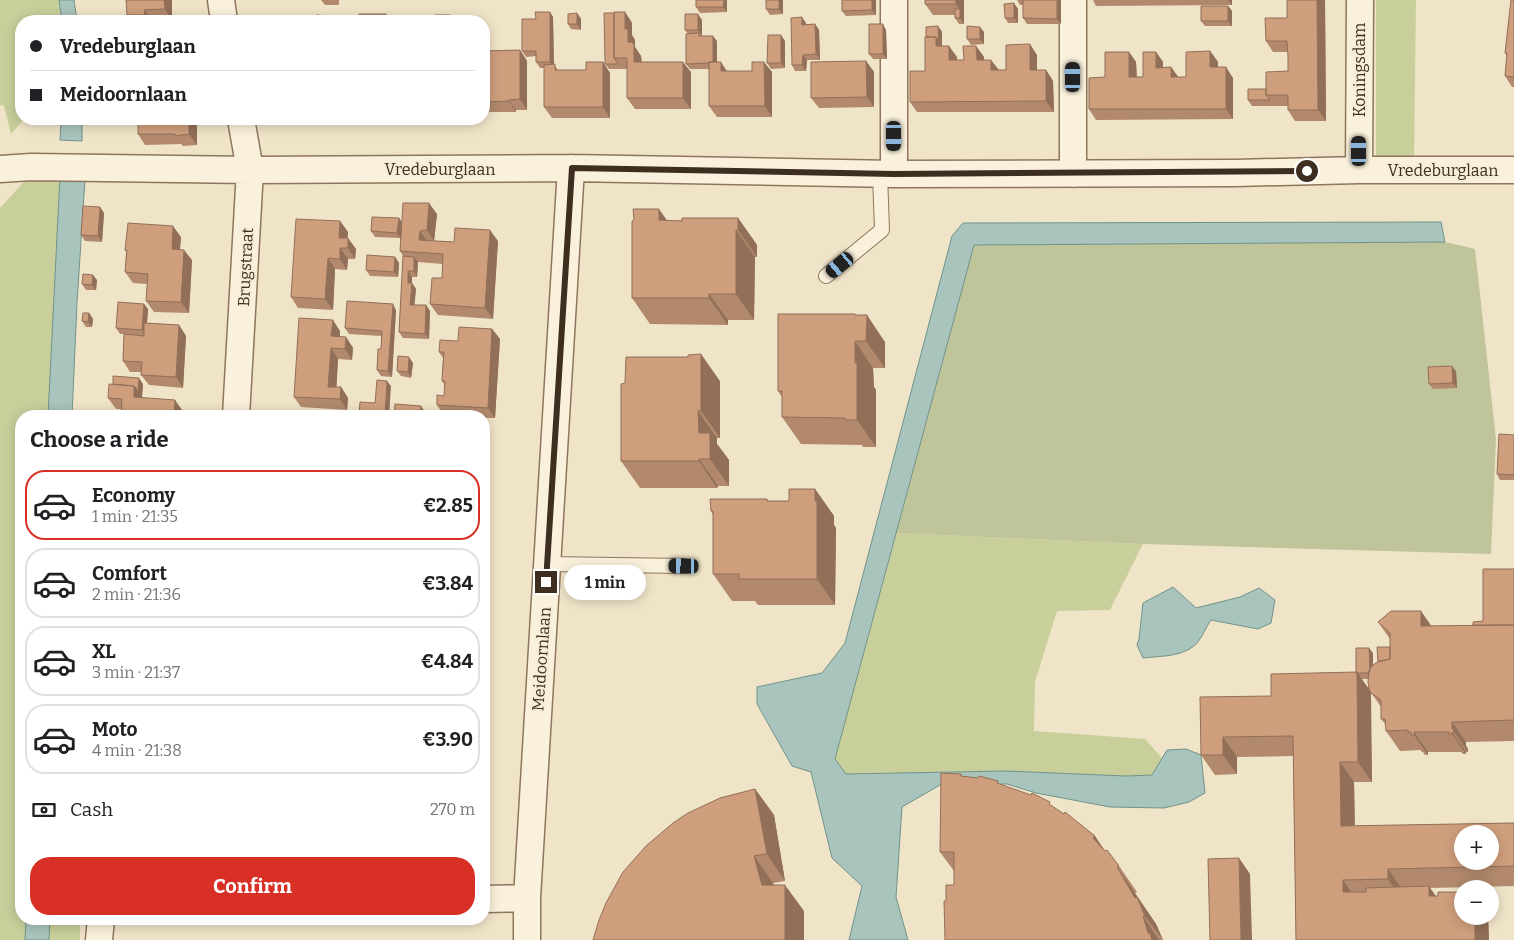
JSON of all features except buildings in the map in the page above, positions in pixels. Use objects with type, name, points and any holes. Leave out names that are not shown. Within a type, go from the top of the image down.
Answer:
[{"type":"street","points":[[221,0],[223,15]]},
{"type":"street","points":[[887,174],[894,0]]},
{"type":"street","points":[[1073,0],[1073,174]]},
{"type":"street","name":"Koningsdam","points":[[1359,170],[1360,0]]},
{"type":"street","name":"Brugstraat","points":[[236,410],[250,170],[242,125]]},
{"type":"street","name":"Vredeburglaan","points":[[0,169],[31,167],[250,170],[572,168],[887,174],[1514,170]]},
{"type":"street","name":"Meidoornlaan","points":[[527,940],[527,898],[572,168]]},
{"type":"street","points":[[490,899],[527,898]]},
{"type":"street","points":[[99,940],[100,925]]},
{"type":"lane","points":[[826,276],[882,230],[887,174]]},
{"type":"lane","points":[[547,564],[684,566]]},
{"type":"green space","points":[[0,0],[59,0],[61,15],[15,15],[15,125],[19,125],[11,134],[4,106],[0,105]]},
{"type":"green space","points":[[1376,0],[1416,0],[1414,161],[1376,160]]},
{"type":"green space","points":[[30,175],[77,177],[66,410],[15,410],[15,925],[80,925],[80,940],[0,940],[0,208]]},
{"type":"green space","points":[[1445,242],[1475,249],[1496,439],[1491,554],[1143,544],[896,533],[974,244]]},
{"type":"green space","points":[[896,533],[1143,544],[1110,610],[1057,611],[1035,682],[1034,731],[1145,739],[1162,758],[1152,775],[1126,776],[1006,771],[846,774],[835,759]]},
{"type":"water","points":[[59,0],[74,0],[76,15],[61,15]]},
{"type":"water","points":[[61,125],[82,125],[82,141],[60,140]]},
{"type":"water","points":[[60,176],[85,179],[72,410],[48,410]]},
{"type":"water","points":[[1441,222],[1445,242],[974,245],[835,759],[846,774],[1006,771],[1126,776],[1152,775],[1167,750],[1186,749],[1201,755],[1205,793],[1189,802],[1164,808],[1110,807],[1036,793],[1007,784],[940,785],[902,807],[896,897],[908,940],[849,940],[862,886],[832,858],[811,772],[792,766],[757,704],[757,687],[822,673],[845,643],[952,236],[963,223]]},
{"type":"water","points":[[1173,587],[1196,608],[1240,597],[1259,588],[1275,600],[1271,623],[1258,629],[1211,620],[1198,642],[1191,648],[1178,654],[1143,658],[1137,645],[1143,603]]},
{"type":"water","points":[[26,925],[50,925],[49,940],[25,940]]},
{"type":"route","points":[[546,582],[572,168],[894,174],[1128,174],[1307,171]]}]
